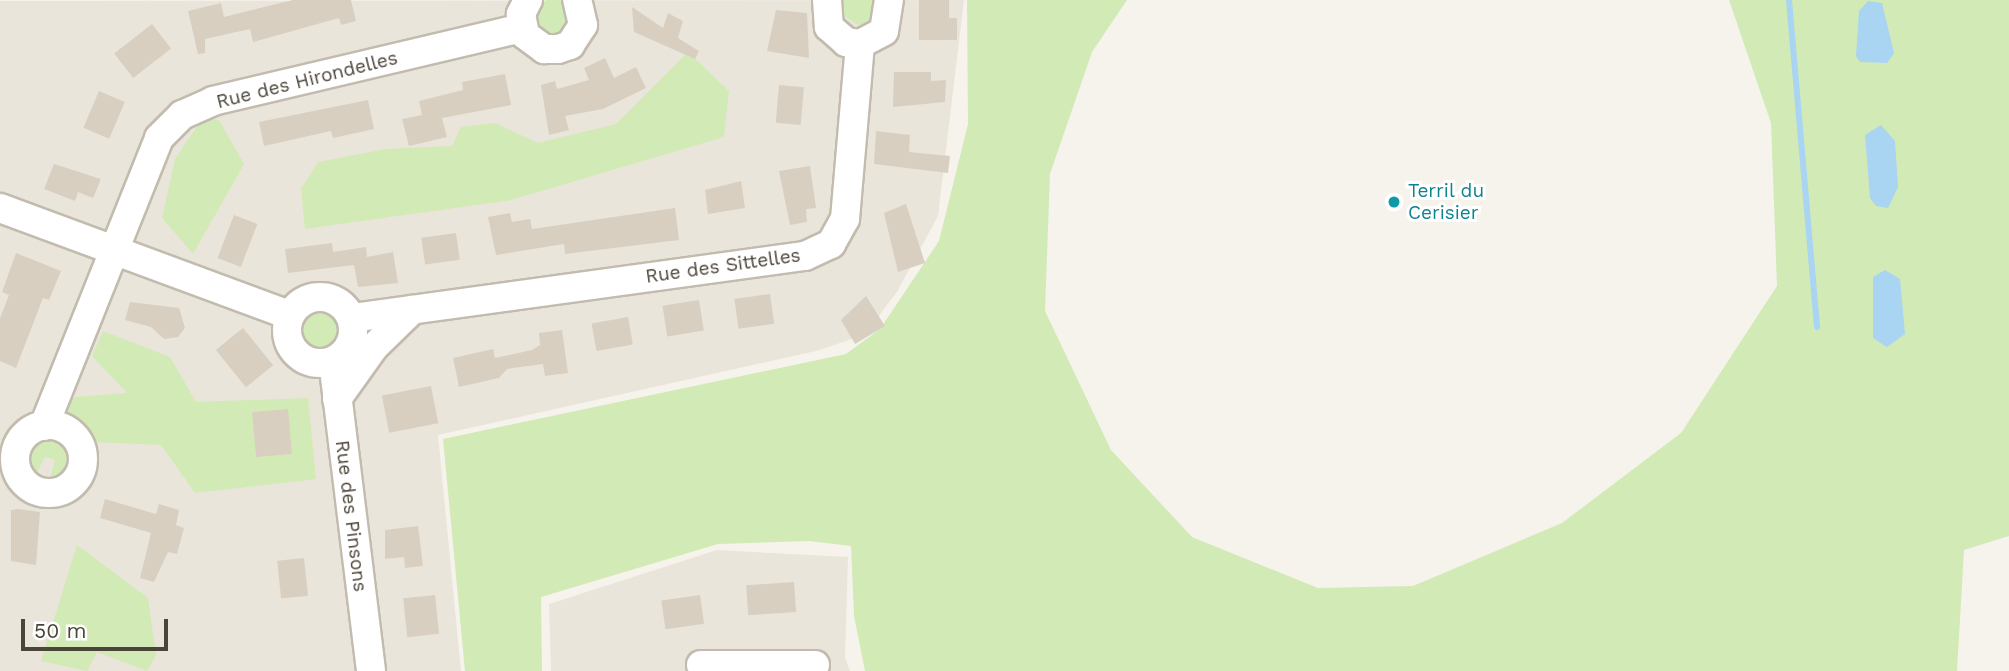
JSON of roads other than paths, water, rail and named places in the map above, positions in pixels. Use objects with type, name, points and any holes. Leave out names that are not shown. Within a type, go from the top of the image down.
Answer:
[{"type":"street","points":[[528,0],[521,28],[544,49],[570,45],[583,25],[578,0]]},
{"type":"street","points":[[827,0],[829,27],[846,42],[860,44],[884,31],[889,0]]},
{"type":"street","name":"Rue des Hirondelles","points":[[44,426],[159,138],[182,115],[213,102],[521,28]]},
{"type":"street","name":"Rue des Sittelles","points":[[352,318],[805,256],[831,244],[845,219],[860,44]]},
{"type":"street","points":[[0,208],[111,253],[290,316]]},
{"type":"street","points":[[319,296],[335,300],[352,318],[349,346],[324,362],[291,346],[290,316],[300,303],[319,296]]},
{"type":"street","points":[[337,399],[374,347],[412,310]]},
{"type":"street","name":"Rue des Pinsons","points":[[324,362],[337,399],[370,671]]},
{"type":"street","name":"Rue des Pinsons","points":[[324,362],[355,671]]},
{"type":"street","points":[[701,665],[750,668],[815,665]]},
{"type":"water","points":[[1868,1],[1882,3],[1894,53],[1887,63],[1860,62],[1856,56],[1859,11]]},
{"type":"water","points":[[1881,125],[1895,141],[1898,187],[1888,208],[1876,206],[1870,198],[1865,135]]},
{"type":"water","points":[[1885,270],[1900,279],[1905,334],[1887,347],[1873,338],[1873,277]]},
{"type":"waterway","points":[[1789,0],[1817,327]]},
{"type":"place","name":"Terril du Cerisier","points":[[1394,202]]}]
